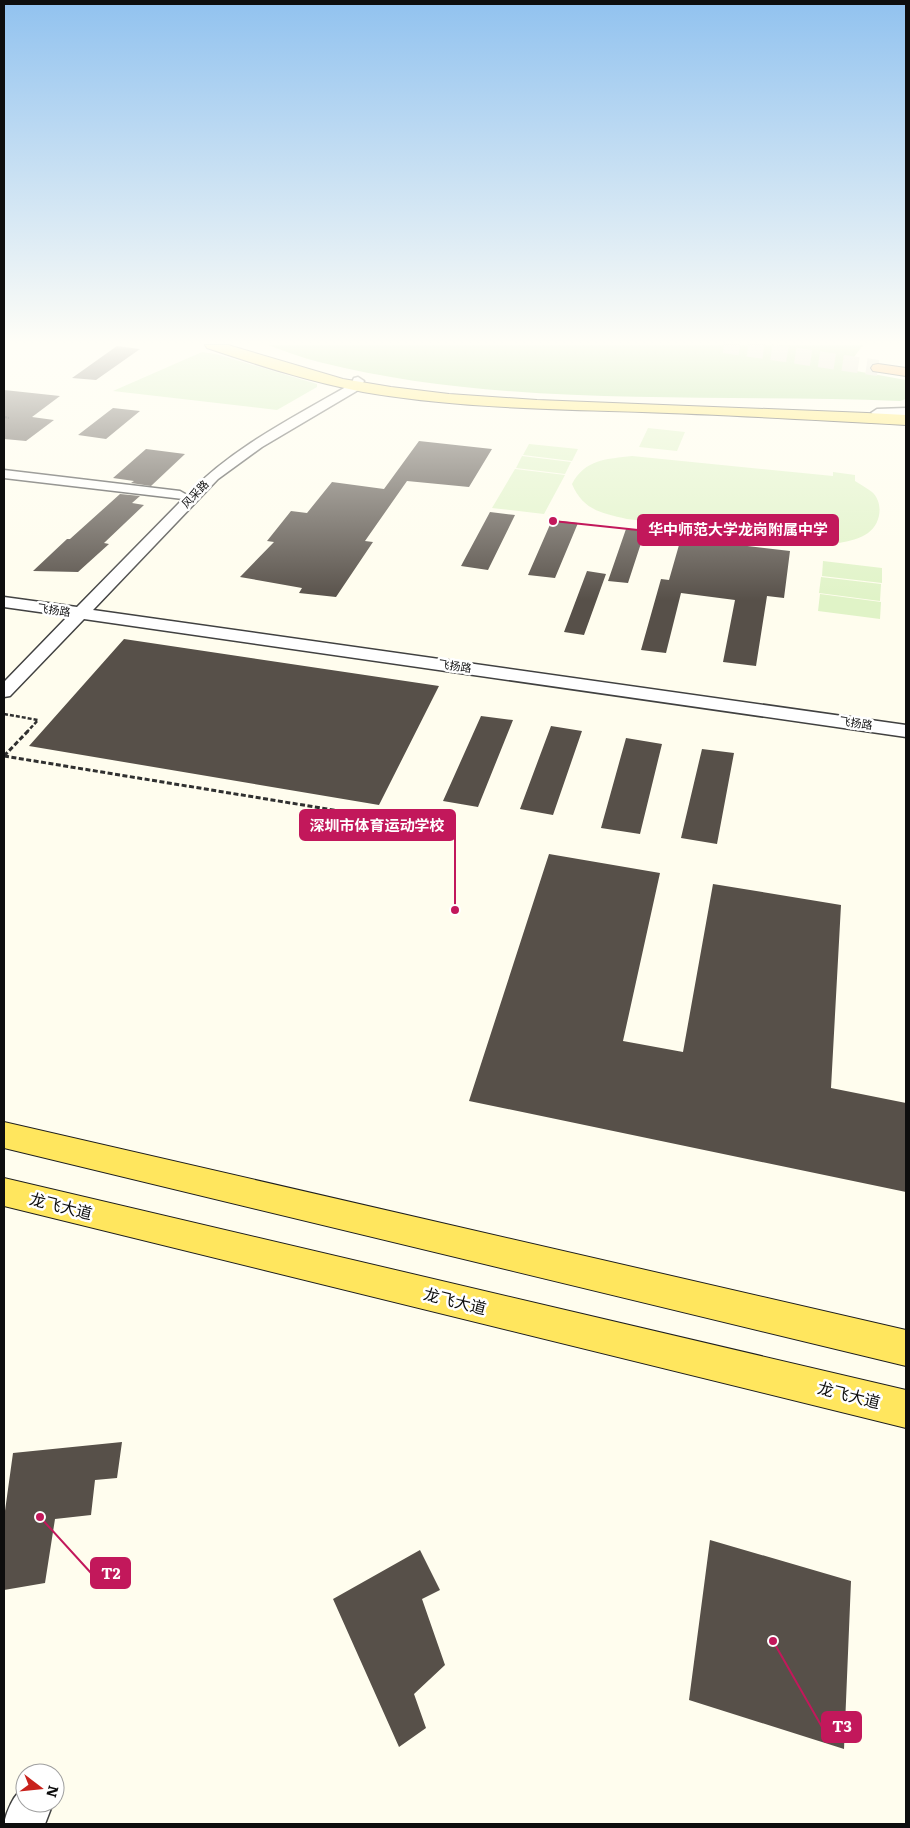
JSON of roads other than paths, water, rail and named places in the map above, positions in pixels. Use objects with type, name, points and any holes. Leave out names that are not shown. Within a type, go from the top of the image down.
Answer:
[{"type":"main road","points":[[4,1135],[906,1348]]},
{"type":"main road","name":"龙飞大道","points":[[4,1192],[906,1409]]},
{"type":"street","name":"风采路","points":[[4,692],[180,495],[202,474],[232,451],[269,430]]},
{"type":"street","name":"风采路","points":[[4,675],[78,608],[217,473],[279,430]]},
{"type":"street","points":[[5,475],[180,495]]},
{"type":"street","name":"飞扬路","points":[[4,593],[78,608],[906,730]]},
{"type":"street","name":"飞扬路","points":[[4,602],[78,608],[906,721]]},
{"type":"place","name":"华中师范大学龙岗附属中学","points":[[553,521]]},
{"type":"place","name":"深圳市体育运动学校","points":[[455,910]]},
{"type":"place","name":"T2","points":[[40,1517]]},
{"type":"place","name":"T3","points":[[773,1641]]}]
